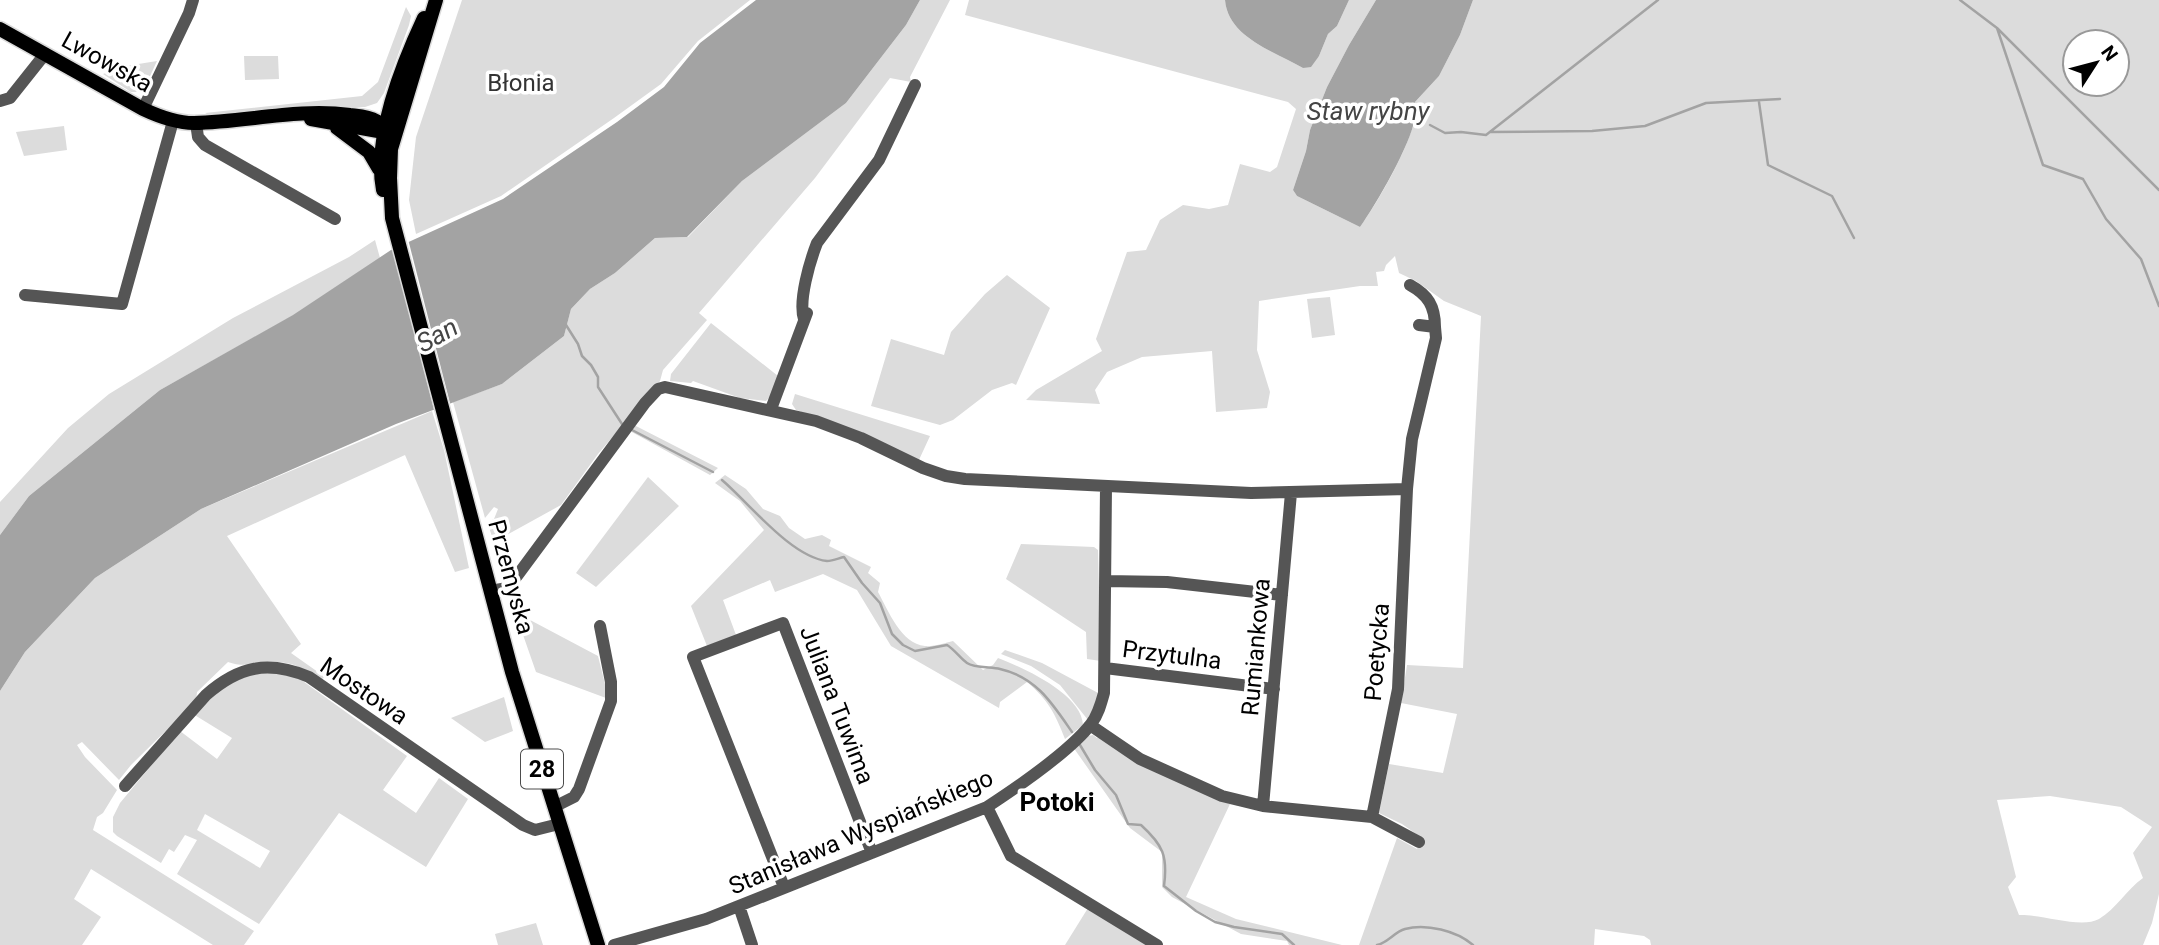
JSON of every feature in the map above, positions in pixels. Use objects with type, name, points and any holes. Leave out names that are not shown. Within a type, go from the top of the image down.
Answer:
[{"type":"main road","name":"Przemyska","points":[[434,0],[393,97],[380,170],[386,204],[512,672],[598,945]]},
{"type":"main road","name":"Przemyska","points":[[393,222],[391,149],[425,44],[434,0]]},
{"type":"main road","name":"Lwowska","points":[[0,29],[143,109],[173,121],[196,123],[326,112],[364,117],[378,122],[385,130]]},
{"type":"main road","points":[[364,117],[381,111],[393,97]]},
{"type":"main road","points":[[385,130],[394,124],[401,114]]},
{"type":"main road","name":"Lwowska","points":[[271,116],[385,130]]},
{"type":"main road","name":"Lwowska","points":[[320,120],[359,143],[373,155],[380,170]]},
{"type":"main road","name":"28","points":[[385,130],[391,149]]},
{"type":"street","points":[[143,109],[193,0]]},
{"type":"street","points":[[0,102],[10,98],[45,54]]},
{"type":"street","points":[[771,410],[810,309],[825,231],[879,160],[915,85]]},
{"type":"street","points":[[26,295],[122,304],[173,121]]},
{"type":"street","points":[[196,123],[198,137],[205,145],[335,219]]},
{"type":"street","points":[[491,591],[507,587],[517,576],[582,486],[658,389],[670,387],[840,429],[946,476],[981,480],[1291,493],[1407,489],[1412,439],[1434,353],[1435,327],[1431,302],[1409,285]]},
{"type":"street","points":[[1419,325],[1435,327]]},
{"type":"street","name":"Stanisława Wyspiańskiego","points":[[614,945],[706,919],[987,807],[1020,785],[1090,725],[1104,693],[1105,486]]},
{"type":"street","name":"Poetycka","points":[[1372,817],[1398,689],[1407,489]]},
{"type":"street","name":"Rumiankowa","points":[[1263,806],[1291,493]]},
{"type":"street","points":[[1105,581],[1167,582],[1282,595]]},
{"type":"street","name":"Juliana Tuwima","points":[[783,887],[693,657],[783,622],[872,853]]},
{"type":"street","points":[[554,807],[574,797],[579,789],[611,701],[611,682],[600,626]]},
{"type":"street","name":"Mostowa","points":[[125,786],[218,684],[242,671],[270,667],[309,677],[523,825],[535,830],[559,824]]},
{"type":"street","name":"Przytulna","points":[[1105,668],[1274,689]]},
{"type":"street","points":[[1090,725],[1118,746],[1222,796],[1263,806],[1372,817],[1419,842]]},
{"type":"street","points":[[987,807],[1011,856],[1157,945]]},
{"type":"street","points":[[739,906],[752,945]]},
{"type":"green space","name":"Błonia","points":[[462,0],[750,0],[698,41],[661,84],[614,118],[501,196],[416,234],[409,200],[416,137]]},
{"type":"green space","points":[[920,0],[950,0],[910,77],[911,82],[890,78],[815,178],[699,313],[707,320],[663,370],[660,381],[598,454],[561,505],[494,542],[487,522],[494,519],[498,509],[494,507],[485,518],[453,402],[502,384],[564,336],[571,309],[590,289],[615,273],[655,238],[688,237],[742,181],[846,103],[906,25]]},
{"type":"green space","points":[[969,0],[1225,0],[1228,13],[1244,34],[1303,68],[1319,56],[1328,34],[1337,26],[1349,0],[1376,0],[1327,87],[1310,130],[1293,190],[1297,196],[1360,227],[1400,159],[1412,130],[1415,102],[1439,76],[1460,35],[1473,0],[2159,0],[2159,894],[2143,945],[1651,945],[1650,940],[1644,936],[1595,929],[1594,945],[1359,945],[1397,838],[1417,849],[1422,838],[1379,813],[1389,764],[1443,773],[1457,714],[1401,703],[1407,665],[1463,668],[1481,316],[1444,301],[1416,281],[1399,273],[1395,256],[1384,271],[1376,272],[1378,286],[1360,286],[1259,301],[1257,350],[1270,392],[1267,408],[1216,412],[1212,351],[1142,357],[1107,372],[1095,390],[1100,404],[1026,400],[1036,390],[1102,351],[1096,339],[1127,252],[1146,250],[1160,220],[1183,205],[1209,209],[1228,205],[1240,164],[1270,172],[1277,167],[1296,109],[1288,102],[965,15]],"holes":[[[2050,796],[2121,807],[2152,827],[2133,853],[2143,878],[2111,910],[2091,922],[2019,915],[2008,887],[2016,877],[1997,800]]]},
{"type":"green space","points":[[406,7],[411,16],[409,25],[384,93],[377,103],[365,107],[295,107],[209,115],[205,113],[362,96],[378,82]]},
{"type":"green space","points":[[244,56],[278,56],[279,79],[245,80]]},
{"type":"green space","points":[[157,61],[145,87],[138,92],[131,92],[103,74],[126,66]]},
{"type":"green space","points":[[64,126],[67,150],[24,156],[16,132]]},
{"type":"green space","points":[[375,240],[380,258],[294,315],[160,390],[29,496],[0,535],[0,502],[68,428],[109,394],[233,318],[349,257]]},
{"type":"green space","points":[[1007,275],[1050,308],[1016,385],[1012,383],[992,390],[953,420],[940,425],[871,406],[891,339],[944,355],[951,332],[985,294]]},
{"type":"green space","points":[[1330,297],[1335,335],[1312,338],[1307,299]]},
{"type":"green space","points":[[711,323],[778,376],[771,396],[766,401],[740,398],[693,381],[670,381],[671,374]]},
{"type":"green space","points":[[795,394],[930,436],[918,462],[839,425],[796,410],[792,404]]},
{"type":"green space","points":[[432,411],[444,450],[469,568],[455,572],[405,455],[227,536],[301,644],[291,653],[325,677],[322,679],[295,665],[283,663],[243,665],[228,662],[197,692],[196,701],[119,780],[82,742],[77,745],[117,790],[103,813],[97,817],[93,830],[254,931],[244,945],[213,945],[91,869],[74,899],[101,917],[82,945],[0,945],[0,691],[25,652],[95,578],[201,509]]},
{"type":"green space","points":[[634,425],[718,468],[710,475],[630,431]]},
{"type":"green space","points":[[725,475],[746,489],[763,509],[780,516],[789,528],[805,539],[822,535],[831,540],[829,546],[871,567],[868,573],[880,583],[878,592],[886,608],[909,639],[928,646],[953,641],[983,670],[993,665],[998,658],[1022,668],[1063,693],[1080,714],[1083,725],[1065,739],[1050,708],[1027,682],[1000,702],[999,708],[891,646],[857,590],[823,574],[775,592],[770,580],[723,600],[736,635],[707,646],[691,606],[764,530],[740,501],[715,483]]},
{"type":"green space","points":[[648,477],[679,506],[596,587],[576,573]]},
{"type":"green space","points":[[1021,544],[1094,547],[1098,550],[1101,661],[1087,659],[1086,632],[1006,579]]},
{"type":"green space","points":[[515,612],[598,656],[606,698],[536,672]]},
{"type":"green space","points":[[1005,650],[1042,663],[1100,694],[1088,720],[1060,685],[1031,666],[1001,654]]},
{"type":"green space","points":[[277,671],[300,679],[407,756],[383,790],[416,813],[439,778],[468,799],[426,867],[339,813],[259,924],[177,874],[197,840],[185,835],[174,852],[169,849],[161,863],[113,832],[113,817],[120,803],[180,731],[217,759],[232,738],[193,714],[227,684],[244,674]],"holes":[[[205,814],[270,851],[260,868],[197,830]]]},
{"type":"green space","points":[[504,697],[513,731],[485,742],[451,718]]},
{"type":"green space","points":[[1093,735],[1097,738],[1099,736],[1145,766],[1230,804],[1186,897],[1236,919],[1342,945],[1289,945],[1287,941],[1241,934],[1172,897],[1162,887],[1162,852],[1130,828],[1073,747]]},
{"type":"green space","points":[[1088,908],[1147,945],[1065,945]]},
{"type":"green space","points":[[536,923],[543,945],[498,945],[495,934]]},
{"type":"water","name":"San","points":[[756,0],[920,0],[906,25],[846,103],[742,181],[687,237],[655,238],[615,273],[590,289],[571,309],[564,336],[502,384],[396,424],[201,509],[95,578],[25,652],[0,691],[0,535],[29,496],[160,390],[293,315],[391,250],[503,199],[617,122],[664,87],[700,43]]},
{"type":"water","name":"Staw rybny","points":[[1225,0],[1349,0],[1337,26],[1328,34],[1319,56],[1311,67],[1303,68],[1244,34],[1228,13]]},
{"type":"water","name":"Staw rybny","points":[[1376,0],[1473,0],[1460,35],[1439,76],[1415,102],[1415,118],[1407,143],[1384,189],[1360,227],[1297,196],[1293,190],[1310,130],[1327,87]]},
{"type":"pier","points":[[408,239],[451,407],[435,413],[392,246]]},
{"type":"waterway","points":[[1430,125],[1445,133],[1486,135],[1658,0]]},
{"type":"waterway","points":[[1960,0],[1997,28],[2159,190]]},
{"type":"waterway","points":[[1997,28],[2043,165],[2083,179],[2106,219],[2141,259],[2159,306]]},
{"type":"waterway","points":[[1490,132],[1592,131],[1645,126],[1706,103],[1780,99]]},
{"type":"waterway","points":[[1759,102],[1768,165],[1832,196],[1854,238]]},
{"type":"waterway","points":[[1416,117],[1422,120]]},
{"type":"waterway","points":[[566,325],[582,356],[598,377],[598,387],[622,424]]},
{"type":"waterway","points":[[632,430],[713,472]]},
{"type":"waterway","points":[[722,480],[771,528],[799,550],[827,561],[844,557],[880,603],[892,634],[903,645],[915,651],[947,645],[970,665],[1000,669],[1024,678],[1050,701],[1072,732]]},
{"type":"waterway","points":[[1080,745],[1095,770],[1116,795],[1128,824],[1141,825],[1159,845],[1165,867],[1164,886],[1215,922],[1282,934],[1294,945]]},
{"type":"waterway","points":[[1377,945],[1401,930],[1413,927],[1450,932],[1473,945]]},
{"type":"district","name":"Potoki","points":[[1057,802]]}]
